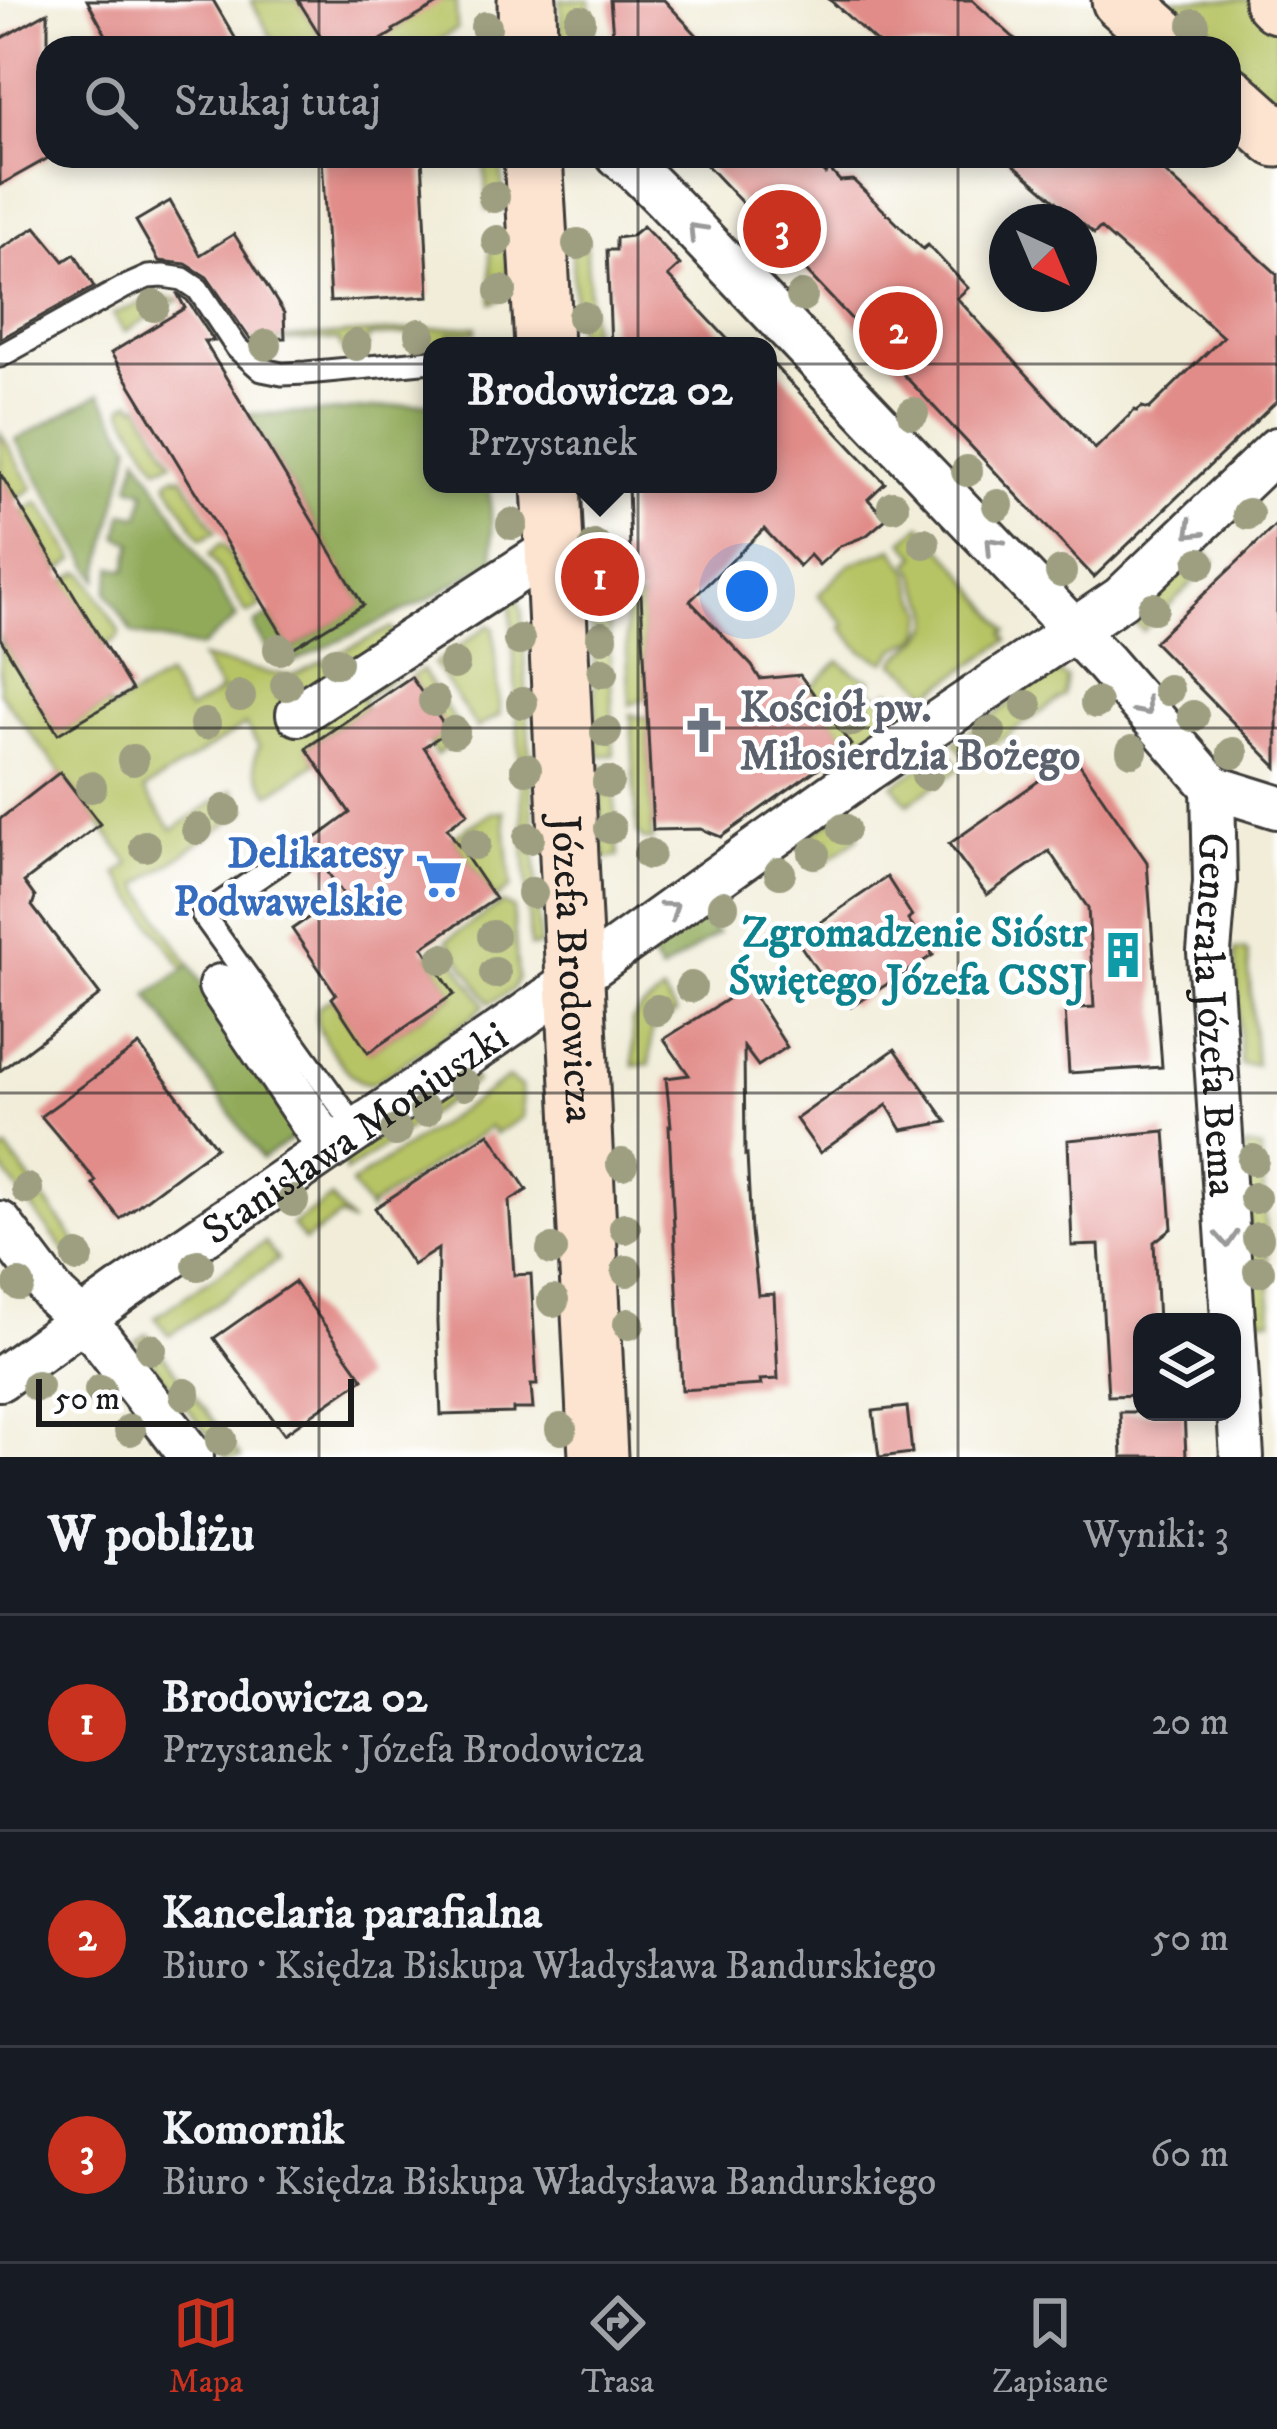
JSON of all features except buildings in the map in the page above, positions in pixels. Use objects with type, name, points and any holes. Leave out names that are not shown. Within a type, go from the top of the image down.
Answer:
[{"type":"street","points":[[526,0],[528,36]]},
{"type":"street","points":[[1121,0],[1162,36]]},
{"type":"street","points":[[1241,106],[1277,138]]},
{"type":"street","points":[[534,168],[543,337]]},
{"type":"street","points":[[631,168],[1073,630],[1213,787],[1277,807]]},
{"type":"street","name":"Stanisława Moniuszki","points":[[0,1379],[1133,587],[1277,449]]},
{"type":"street","name":"Józefa Brodowicza","points":[[552,493],[598,1457]]},
{"type":"street","points":[[298,714],[555,547]]},
{"type":"street","name":"Generała Józefa Bema","points":[[1213,787],[1215,882],[1209,952],[1241,1457]]},
{"type":"street","points":[[220,986],[342,1138]]},
{"type":"street","points":[[0,1223],[56,1298],[99,1336],[192,1457]]},
{"type":"lane","points":[[0,356],[123,288],[163,275],[192,284],[244,357],[262,370],[306,373],[423,362]]},
{"type":"lane","points":[[280,862],[203,915],[342,1138]]},
{"type":"green space","points":[[251,0],[298,0],[320,36],[270,36]]},
{"type":"green space","points":[[414,0],[456,0],[457,29],[446,36],[385,36],[419,13]]},
{"type":"green space","points":[[560,0],[590,0],[592,36],[562,34]]},
{"type":"green space","points":[[1138,0],[1254,0],[1277,21],[1277,123],[1241,91],[1241,36],[1178,36]]},
{"type":"green space","points":[[485,168],[502,168],[504,209],[487,210]]},
{"type":"green space","points":[[505,234],[509,296],[492,303],[489,236]]},
{"type":"green space","points":[[586,237],[592,337],[576,337],[571,238]]},
{"type":"green space","points":[[149,300],[179,300],[124,332],[113,314]]},
{"type":"green space","points":[[476,326],[476,332],[423,337],[423,351],[410,334],[368,337],[366,352],[355,357],[344,354],[338,340],[276,341],[276,358],[248,340]]},
{"type":"green space","points":[[100,394],[131,444],[98,580],[16,440]]},
{"type":"green space","points":[[132,401],[139,404],[173,462],[158,468],[123,411]]},
{"type":"green space","points":[[423,404],[423,493],[490,493],[494,560],[427,600],[296,661],[274,659],[255,623],[270,615],[292,649],[362,604],[248,414]]},
{"type":"green space","points":[[0,432],[33,488],[16,499],[0,473]]},
{"type":"green space","points":[[138,455],[237,618],[200,648],[133,634],[107,592],[113,567],[126,570],[133,543],[118,537],[123,513],[140,516],[145,491],[130,486]]},
{"type":"green space","points":[[182,476],[216,532],[201,539],[167,483]]},
{"type":"green space","points":[[37,503],[75,559],[60,571],[23,511]]},
{"type":"green space","points":[[921,525],[1008,631],[1004,634],[1008,640],[930,693],[894,663],[926,633],[932,618],[909,563],[917,556],[903,541]]},
{"type":"green space","points":[[1197,542],[1215,561],[1143,631],[1124,612]]},
{"type":"green space","points":[[220,544],[261,606],[249,614],[209,554]]},
{"type":"green space","points":[[893,548],[926,611],[922,632],[885,662],[862,651],[818,595],[850,564]]},
{"type":"green space","points":[[80,572],[119,631],[119,637],[105,646],[65,581]]},
{"type":"green space","points":[[510,590],[522,610],[540,946],[530,947]]},
{"type":"green space","points":[[624,598],[642,601],[646,698],[630,705]]},
{"type":"green space","points":[[609,623],[614,755],[598,756],[592,624]]},
{"type":"green space","points":[[489,625],[494,628],[500,715],[477,728],[434,664]]},
{"type":"green space","points":[[391,628],[415,663],[362,700],[366,707],[307,747],[316,763],[270,794],[255,765],[259,746],[245,725],[144,790],[172,830],[233,789],[247,810],[139,885],[190,965],[184,969],[117,874],[130,864],[0,693],[0,638],[58,734],[167,676],[188,711],[221,691],[201,658],[293,675]]},
{"type":"green space","points":[[839,661],[871,680],[870,690],[877,696],[890,690],[909,708],[851,745],[809,689]]},
{"type":"green space","points":[[1057,667],[1067,678],[1064,696],[969,762],[954,742],[1014,701],[1011,696]]},
{"type":"green space","points":[[422,670],[464,735],[436,755],[429,744],[448,731],[411,677]]},
{"type":"green space","points":[[631,714],[647,717],[653,841],[637,833]]},
{"type":"green space","points":[[947,749],[960,768],[908,804],[893,785]]},
{"type":"green space","points":[[598,766],[613,766],[618,857],[604,859]]},
{"type":"green space","points":[[504,811],[511,887],[495,899],[453,837],[493,812]]},
{"type":"green space","points":[[842,813],[859,837],[817,868],[799,844]]},
{"type":"green space","points":[[502,903],[513,908],[518,978],[512,990],[490,1003],[447,940]]},
{"type":"green space","points":[[697,918],[718,933],[661,972],[647,951]]},
{"type":"green space","points":[[443,943],[485,1005],[375,1082],[357,1079],[321,1032],[316,1018],[319,1006],[332,998],[369,1052],[454,995],[428,954]]},
{"type":"green space","points":[[1235,950],[1248,954],[1256,1065],[1241,1065]]},
{"type":"green space","points":[[190,965],[295,1122],[293,1138],[262,1159],[148,995]]},
{"type":"green space","points":[[663,993],[676,1013],[652,1031],[650,1064],[634,1066],[632,1021]]},
{"type":"green space","points":[[470,1074],[476,1082],[346,1172],[343,1160]]},
{"type":"green space","points":[[508,1078],[521,1087],[523,1117],[495,1134],[490,1127],[370,1211],[351,1184]]},
{"type":"green space","points":[[1245,1146],[1261,1149],[1272,1319],[1257,1318],[1254,1313]]},
{"type":"green space","points":[[7,1149],[92,1263],[73,1262],[0,1166],[0,1154]]},
{"type":"green space","points":[[331,1198],[352,1224],[340,1216],[304,1241],[292,1225]]},
{"type":"green space","points":[[265,1242],[278,1260],[169,1336],[155,1317]]},
{"type":"green space","points":[[147,1334],[241,1457],[225,1457],[136,1341]]},
{"type":"place","name":"Komornik","points":[[782,229]]},
{"type":"place","name":"Kancelaria parafialna","points":[[898,331]]},
{"type":"place","name":"Brodowicza 02","points":[[600,577]]},
{"type":"place","name":"Kościół pw. Miłosierdzia Bożego","points":[[704,730]]},
{"type":"place","name":"Delikatesy Podwawelskie","points":[[439,876]]},
{"type":"place","name":"Zgromadzenie Sióstr Świętego Józefa CSSJ","points":[[1123,955]]}]
